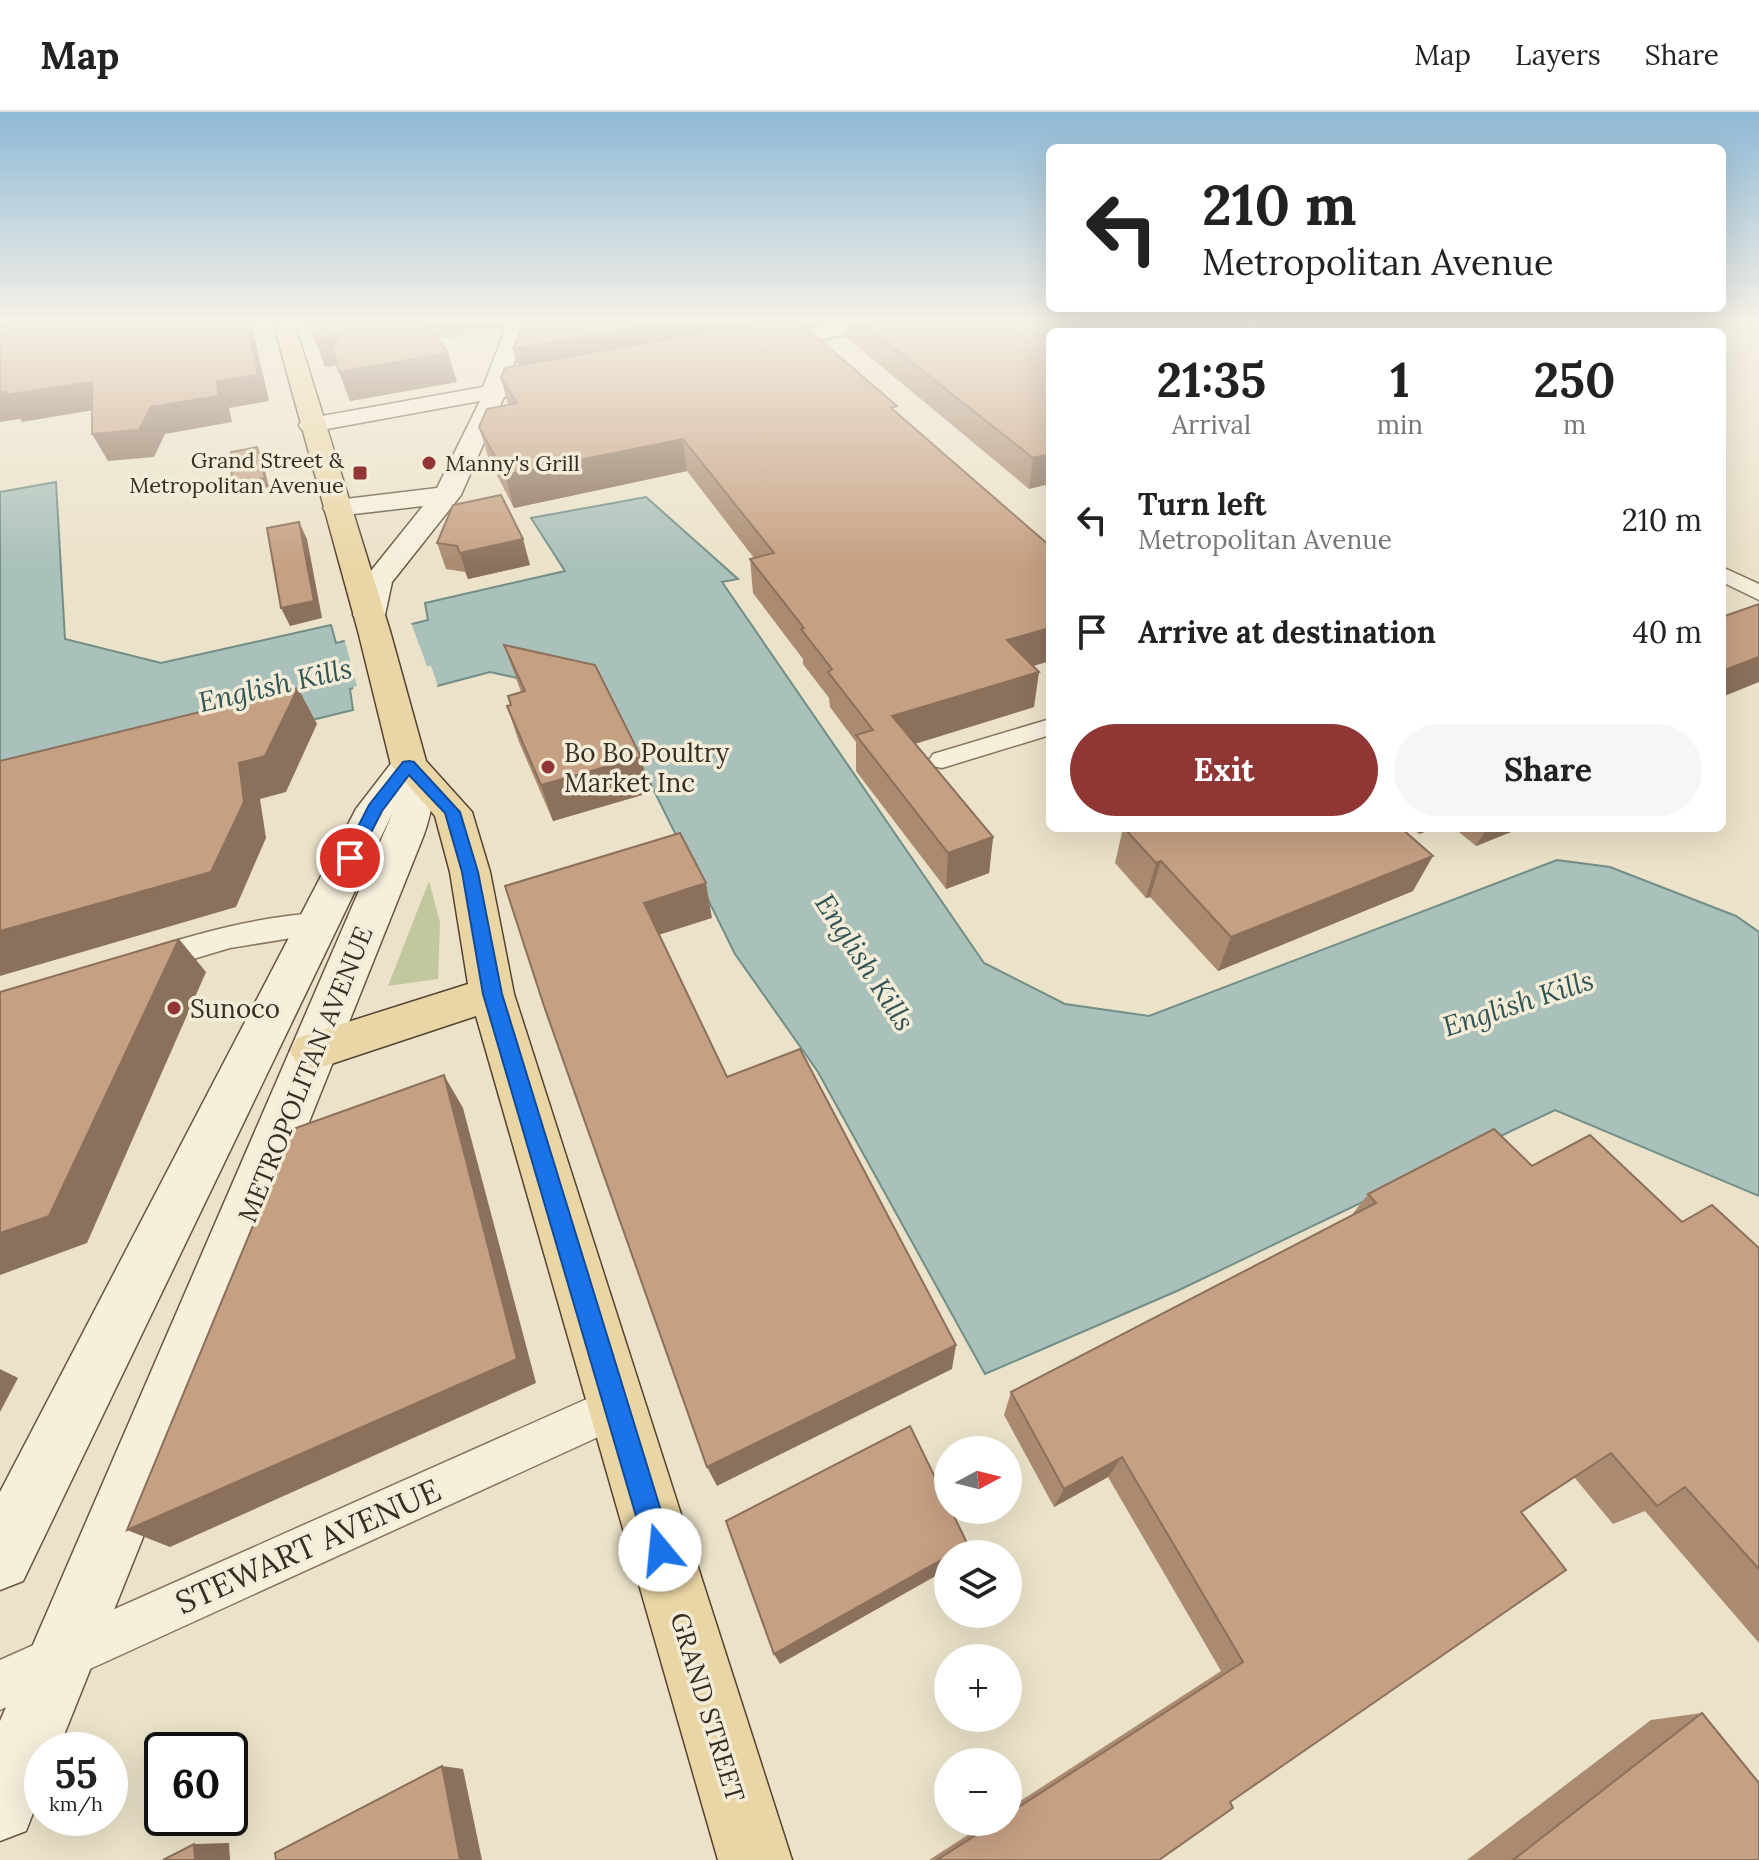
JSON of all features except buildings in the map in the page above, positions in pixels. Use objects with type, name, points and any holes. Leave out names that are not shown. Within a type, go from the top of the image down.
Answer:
[{"type":"main road","name":"GRAND STREET","points":[[305,404],[369,615],[409,765],[453,812],[470,872],[492,994],[755,1860]]},
{"type":"main road","points":[[311,425],[430,404]]},
{"type":"main road","points":[[369,615],[377,582],[447,495],[491,404]]},
{"type":"main road","points":[[337,508],[447,495]]},
{"type":"main road","name":"METROPOLITAN AVENUE","points":[[0,1558],[375,809],[409,765]]},
{"type":"main road","name":"METROPOLITAN AVENUE","points":[[0,1805],[194,1346],[413,813],[415,790],[409,765]]},
{"type":"main road","points":[[194,1346],[257,1128],[336,945],[334,934],[318,924]]},
{"type":"main road","points":[[313,1051],[492,994]]},
{"type":"street","points":[[1726,575],[1759,593]]},
{"type":"street","points":[[942,760],[1046,728]]},
{"type":"street","points":[[117,970],[234,934],[275,926],[318,924]]},
{"type":"street","name":"STEWART AVENUE","points":[[0,1685],[616,1407]]},
{"type":"green space","points":[[429,881],[440,922],[438,979],[388,986]]},
{"type":"water","name":"English Kills","points":[[56,482],[65,639],[161,663],[331,625],[336,643],[428,620],[425,603],[565,571],[531,518],[646,497],[738,579],[722,582],[984,963],[1065,1004],[1149,1016],[1557,860],[1610,867],[1736,916],[1759,932],[1759,1196],[1555,1110],[1177,1291],[985,1374],[818,1072],[735,954],[608,698],[490,672],[437,686],[428,668],[350,689],[353,710],[0,796],[0,492]]},
{"type":"pier","points":[[410,620],[438,686],[433,688],[426,673],[354,692],[353,687],[357,686],[344,638],[340,637]]},
{"type":"place","name":"Manny's Grill","points":[[429,463]]},
{"type":"place","name":"Grand Street & Metropolitan Avenue","points":[[360,473]]},
{"type":"place","name":"Bo Bo Poultry Market Inc","points":[[548,767]]},
{"type":"place","name":"Sunoco","points":[[174,1008]]},
{"type":"route","points":[[350,858],[375,809],[409,765],[453,812],[470,872],[492,994],[660,1550]]}]
